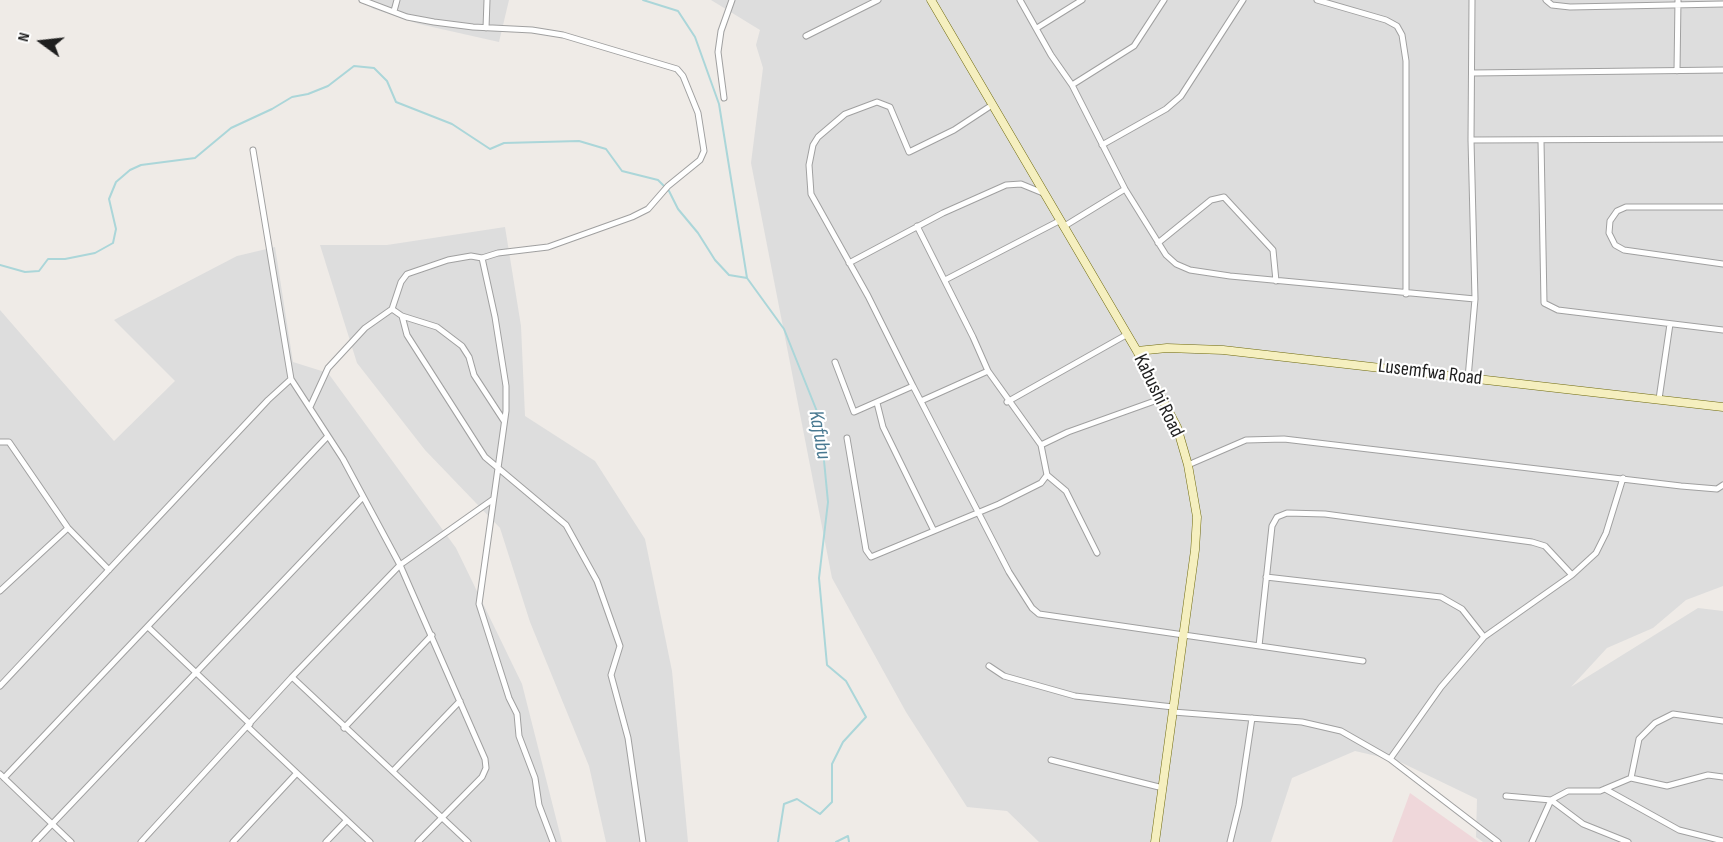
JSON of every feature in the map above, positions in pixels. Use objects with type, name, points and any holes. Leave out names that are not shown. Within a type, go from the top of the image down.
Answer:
[{"type":"main road","name":"Kabushi Road","points":[[931,0],[1137,351],[1177,427],[1188,465],[1197,517],[1155,842]]},
{"type":"main road","name":"Lusemfwa Road","points":[[1137,351],[1167,348],[1223,350],[1723,407]]},
{"type":"street","points":[[310,407],[328,368],[365,328],[392,309],[401,282],[407,274],[448,260],[482,258],[498,253],[548,247],[599,231],[648,209],[668,186],[700,160],[704,151],[701,122],[680,72],[563,36],[532,30],[486,28],[415,19],[362,0]]},
{"type":"street","points":[[394,11],[397,0]]},
{"type":"street","points":[[486,28],[488,0]]},
{"type":"street","points":[[724,98],[718,52],[721,31],[732,0]]},
{"type":"street","points":[[807,36],[878,0]]},
{"type":"street","points":[[1020,0],[1038,28],[1051,55],[1072,85],[1125,189],[1158,243],[1176,264],[1190,270],[1276,281],[1474,299]]},
{"type":"street","points":[[1038,28],[1082,0]]},
{"type":"street","points":[[1072,85],[1134,46],[1164,0]]},
{"type":"street","points":[[1102,145],[1166,109],[1181,96],[1243,0]]},
{"type":"street","points":[[1317,0],[1386,20],[1396,26],[1402,35],[1406,61],[1406,294]]},
{"type":"street","points":[[1468,378],[1474,299],[1471,140],[1472,0]]},
{"type":"street","points":[[1546,0],[1557,6],[1611,3],[1723,4]]},
{"type":"street","points":[[1677,71],[1678,3]]},
{"type":"street","points":[[1472,73],[1723,70]]},
{"type":"street","points":[[992,105],[954,130],[909,152],[890,107],[877,102],[845,114],[818,137],[809,165],[811,194],[979,510],[1009,572],[1032,608],[1040,614],[1363,660]]},
{"type":"street","points":[[1471,140],[1723,139]]},
{"type":"street","points":[[1541,141],[1544,303],[1558,310],[1723,330]]},
{"type":"street","points":[[253,150],[291,379],[328,436],[400,565],[485,759],[486,768],[482,777],[418,842]]},
{"type":"street","points":[[849,263],[917,226],[1012,183],[1043,193]]},
{"type":"street","points":[[945,280],[1061,224],[1125,189]]},
{"type":"street","points":[[1158,243],[1211,200],[1224,196],[1273,250],[1276,281]]},
{"type":"street","points":[[1723,207],[1626,207],[1617,211],[1610,221],[1609,233],[1614,245],[1624,250],[1723,264]]},
{"type":"street","points":[[847,438],[868,555],[876,556],[1041,483],[1047,475],[1041,445],[1007,402],[988,372],[917,226]]},
{"type":"street","points":[[482,258],[504,371],[504,421],[479,607],[509,698],[517,714],[519,736],[535,778],[539,806],[553,842]]},
{"type":"street","points":[[392,309],[402,316],[437,327],[462,346],[478,382],[504,421]]},
{"type":"street","points":[[402,316],[407,335],[485,457],[498,471],[526,489],[566,525],[584,555],[613,622],[620,652],[610,675],[626,728],[643,842]]},
{"type":"street","points":[[1659,399],[1670,324]]},
{"type":"street","points":[[1007,402],[1126,335]]},
{"type":"street","points":[[835,362],[854,412],[913,386]]},
{"type":"street","points":[[921,401],[988,372]]},
{"type":"street","points":[[0,686],[268,400],[291,379]]},
{"type":"street","points":[[1041,445],[1068,432],[1162,398]]},
{"type":"street","points":[[877,403],[883,427],[933,529]]},
{"type":"street","points":[[71,842],[2,776],[148,627],[328,436]]},
{"type":"street","points":[[1188,465],[1246,440],[1268,438],[1681,486],[1717,489],[1723,485]]},
{"type":"street","points":[[0,442],[9,442],[68,528],[109,570]]},
{"type":"street","points":[[1047,475],[1056,480],[1066,491],[1097,553]]},
{"type":"street","points":[[1390,759],[1441,687],[1484,637],[1572,575],[1596,553],[1606,533],[1623,478]]},
{"type":"street","points":[[35,842],[362,498]]},
{"type":"street","points":[[141,842],[292,676],[400,565],[492,500]]},
{"type":"street","points":[[1259,646],[1272,526],[1276,517],[1287,513],[1324,514],[1532,542],[1545,546],[1572,575]]},
{"type":"street","points":[[0,591],[68,528]]},
{"type":"street","points":[[1266,577],[1441,597],[1462,609],[1484,637]]},
{"type":"street","points":[[148,627],[296,774],[370,842]]},
{"type":"street","points":[[344,728],[432,635]]},
{"type":"street","points":[[989,666],[1004,676],[1075,696],[1327,727],[1355,738],[1390,759],[1498,842]]},
{"type":"street","points":[[292,676],[344,728],[468,842]]},
{"type":"street","points":[[393,771],[460,701]]},
{"type":"street","points":[[1631,778],[1639,739],[1666,716],[1682,714],[1723,721]]},
{"type":"street","points":[[1230,842],[1239,805],[1252,718]]},
{"type":"street","points":[[1051,760],[1163,788]]},
{"type":"street","points":[[233,842],[296,774]]},
{"type":"street","points":[[1532,842],[1551,800],[1568,791],[1593,792],[1631,778],[1667,786],[1708,775],[1723,777]]},
{"type":"street","points":[[1605,789],[1678,830],[1723,841]]},
{"type":"street","points":[[1506,796],[1551,800],[1583,824],[1628,842]]},
{"type":"street","points":[[326,842],[346,821]]},
{"type":"shaded area","points":[[358,0],[509,0],[499,42],[419,24],[374,9]]},
{"type":"shaded area","points":[[711,0],[1723,0],[1723,586],[1686,600],[1653,628],[1607,648],[1571,687],[1698,608],[1723,611],[1723,842],[1483,842],[1476,837],[1477,799],[1398,761],[1355,751],[1292,778],[1271,842],[1039,842],[1007,811],[967,807],[906,712],[832,578],[751,163],[763,68],[756,45],[760,30]]},
{"type":"shaded area","points":[[505,227],[521,326],[525,416],[595,461],[645,539],[672,671],[688,842],[606,842],[589,766],[530,622],[500,528],[425,450],[357,363],[320,245],[387,245]]},
{"type":"shaded area","points":[[275,247],[293,362],[328,373],[456,548],[522,684],[562,842],[0,842],[0,310],[114,441],[175,381],[114,320],[237,256]]},
{"type":"shaded area","points":[[1410,793],[1479,842],[1392,842]]},
{"type":"waterway","name":"Kafubu","points":[[643,0],[678,11],[695,37],[719,104],[747,278],[784,329],[820,419],[828,502],[819,578],[827,665],[846,681],[866,717],[843,742],[832,764],[832,802],[820,814],[797,799],[784,804],[778,842]]},
{"type":"waterway","points":[[0,265],[25,272],[39,271],[48,259],[65,259],[95,253],[113,243],[116,229],[109,199],[116,182],[130,170],[141,165],[195,158],[231,128],[292,97],[308,94],[328,86],[354,66],[374,68],[387,81],[396,102],[452,124],[490,149],[504,143],[579,141],[606,149],[622,171],[658,180],[669,191],[678,209],[698,233],[715,260],[729,275],[747,278]]},
{"type":"waterway","name":"Kafubu","points":[[836,842],[848,836],[849,842]]}]
